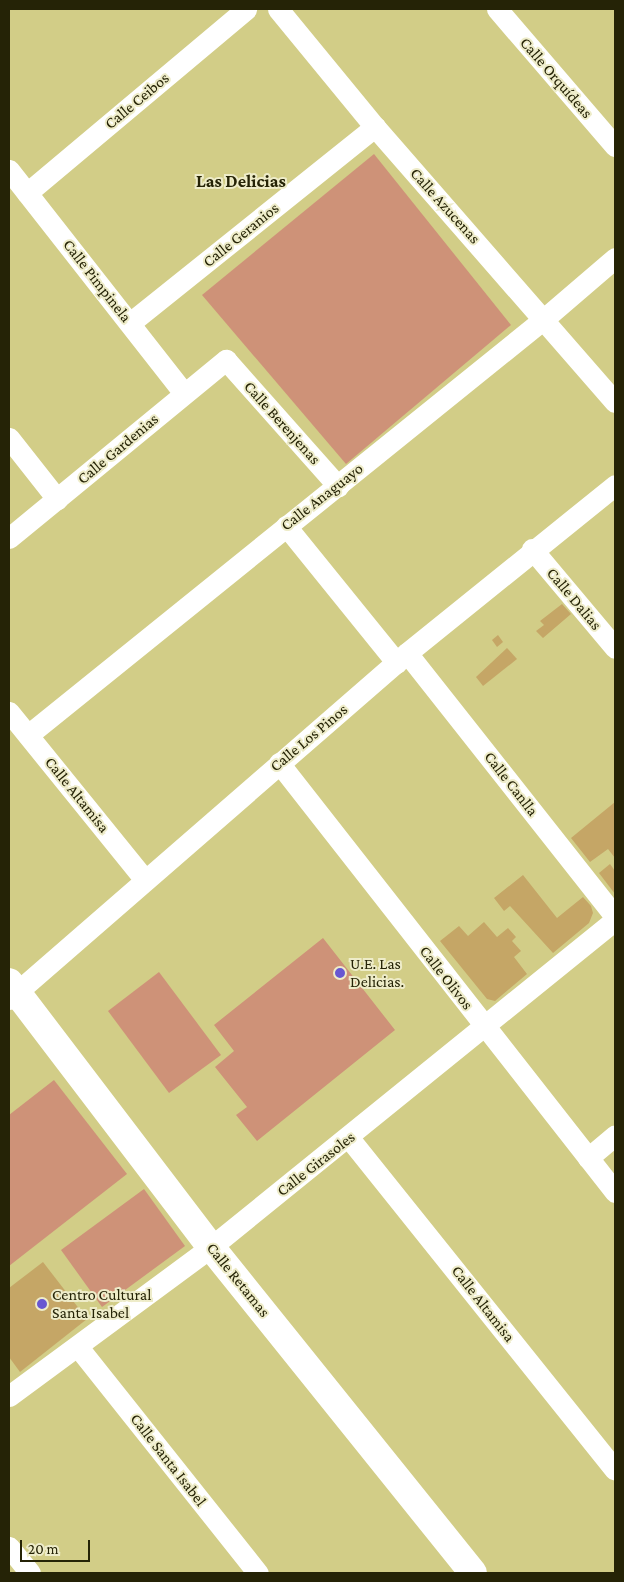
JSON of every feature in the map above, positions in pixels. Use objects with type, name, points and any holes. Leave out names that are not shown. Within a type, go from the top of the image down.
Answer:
[{"type":"street","name":"Calle Ceibos","points":[[27,193],[246,9]]},
{"type":"street","name":"Calle Azucenas","points":[[278,9],[374,127],[545,318],[615,402]]},
{"type":"street","name":"Calle Orquídeas","points":[[497,9],[615,146]]},
{"type":"street","name":"Calle Geranios","points":[[130,323],[374,127]]},
{"type":"street","name":"Calle Pimpinela","points":[[9,170],[184,393]]},
{"type":"street","name":"Calle Anaguayo","points":[[28,735],[545,318],[615,258]]},
{"type":"street","name":"Calle Berenjenas","points":[[226,360],[338,486]]},
{"type":"street","name":"Calle Gardenias","points":[[9,538],[226,360]]},
{"type":"street","points":[[9,438],[57,499]]},
{"type":"street","name":"Calle Los Pinos","points":[[11,991],[532,549],[615,485]]},
{"type":"street","name":"Calle Canlla","points":[[286,526],[402,658],[615,916]]},
{"type":"street","name":"Calle Dalias","points":[[532,549],[615,648]]},
{"type":"street","name":"Calle Altamisa","points":[[9,712],[144,879]]},
{"type":"street","name":"Calle Olivos","points":[[279,763],[484,1028],[615,1192]]},
{"type":"street","name":"Calle Girasoles","points":[[9,1396],[78,1347],[211,1247],[484,1028],[615,920]]},
{"type":"street","name":"Calle Retamas","points":[[11,991],[211,1247],[473,1573]]},
{"type":"street","points":[[588,1158],[615,1135]]},
{"type":"street","name":"Calle Altamisa","points":[[348,1138],[615,1470]]},
{"type":"street","name":"Calle Santa Isabel","points":[[78,1347],[258,1573]]},
{"type":"street","points":[[9,1547],[30,1573]]},
{"type":"shaded area","points":[[374,154],[511,325],[346,464],[202,295]]},
{"type":"shaded area","points":[[323,938],[395,1030],[257,1141],[236,1115],[247,1107],[215,1067],[234,1051],[214,1025]]},
{"type":"shaded area","points":[[159,972],[221,1055],[169,1093],[108,1011]]},
{"type":"shaded area","points":[[54,1080],[127,1174],[9,1266],[9,1115]]},
{"type":"shaded area","points":[[144,1189],[185,1246],[102,1307],[61,1250]]},
{"type":"building","points":[[562,604],[571,614],[543,638],[536,631],[544,625],[540,621]]},
{"type":"building","points":[[498,635],[503,642],[497,647],[492,640]]},
{"type":"building","points":[[507,648],[517,659],[483,686],[476,677]]},
{"type":"building","points":[[615,802],[615,858],[608,849],[590,862],[571,838]]},
{"type":"building","points":[[610,864],[615,871],[615,894],[599,873]]},
{"type":"building","points":[[523,875],[557,918],[583,897],[591,906],[593,913],[589,923],[553,953],[510,906],[504,911],[494,898]]},
{"type":"building","points":[[484,922],[497,937],[508,928],[516,937],[512,941],[521,951],[514,957],[527,974],[495,1001],[487,999],[440,941],[459,926],[468,936]]},
{"type":"building","name":"Centro Cultural Santa Isabel","points":[[43,1262],[87,1319],[20,1372],[9,1357],[9,1288]]},
{"type":"place","name":"U.E. Las Delicias.","points":[[340,973]]},
{"type":"place","name":"Centro Cultural Santa Isabel","points":[[42,1304]]},
{"type":"district","name":"Las Delicias","points":[[241,181]]}]
